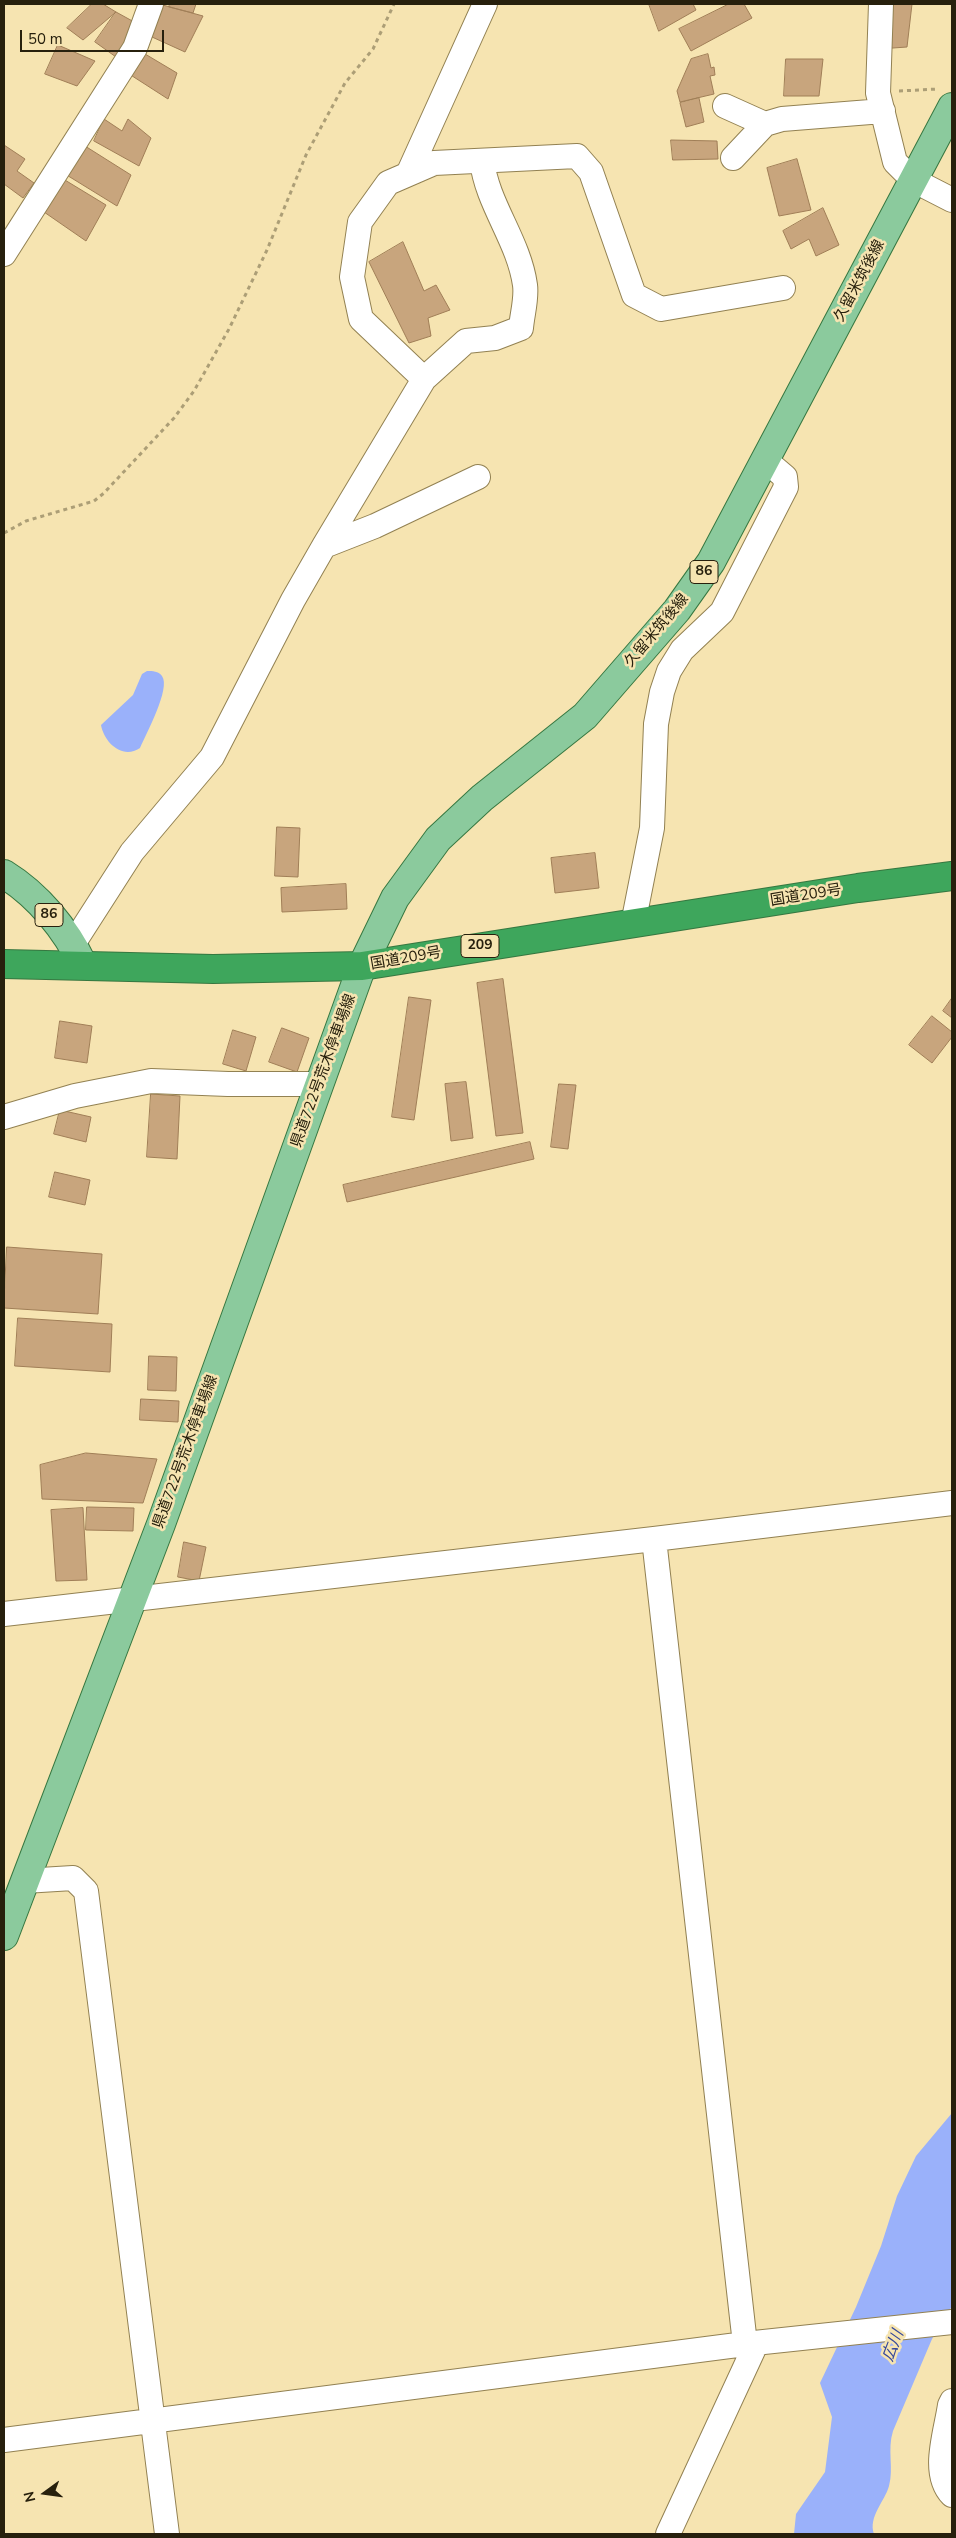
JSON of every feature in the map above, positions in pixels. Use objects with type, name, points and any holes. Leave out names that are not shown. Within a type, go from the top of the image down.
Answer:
[{"type":"highway","name":"国道209号","points":[[4,964],[78,954],[213,969],[362,966],[858,888],[952,876]]},
{"type":"main road","name":"久留米筑後線","points":[[362,966],[394,898],[438,839],[482,798],[585,716],[677,610],[711,562],[913,180],[947,98]]},
{"type":"main road","name":"86","points":[[4,874],[19,884],[58,924],[78,954]]},
{"type":"main road","name":"県道722号荒木停車場線","points":[[4,1936],[132,1600],[362,966]]},
{"type":"street","points":[[4,254],[136,48],[151,4]]},
{"type":"street","points":[[409,172],[485,4]]},
{"type":"street","points":[[881,4],[881,102],[896,162],[913,180],[952,200]]},
{"type":"street","points":[[733,158],[765,124],[782,119],[881,102]]},
{"type":"street","points":[[726,106],[765,124]]},
{"type":"street","points":[[424,379],[361,320],[352,277],[360,222],[388,183],[409,172],[434,163],[577,156],[591,172],[634,295],[661,309],[783,288]]},
{"type":"street","points":[[78,954],[132,852],[212,756],[293,600],[424,379],[466,341],[495,338],[521,328],[525,286],[512,238],[484,178],[482,161]]},
{"type":"street","points":[[633,924],[652,828],[656,724],[662,692],[669,671],[682,650],[722,612],[786,487],[785,477],[765,460]]},
{"type":"street","points":[[324,546],[376,526],[478,477]]},
{"type":"street","points":[[4,1117],[74,1096],[151,1081],[228,1084],[320,1084]]},
{"type":"street","points":[[4,1614],[654,1539],[952,1502]]},
{"type":"street","points":[[654,1539],[755,2344],[668,2534]]},
{"type":"street","points":[[24,1882],[73,1878],[86,1891],[168,2534]]},
{"type":"street","points":[[4,2440],[755,2344],[952,2322]]},
{"type":"street","points":[[952,2401],[941,2470],[945,2488],[952,2495]]},
{"type":"path","points":[[4,533],[26,521],[94,501],[104,494],[174,418],[194,391],[229,329],[267,250],[315,138],[345,83],[373,49],[394,4]]},
{"type":"path","points":[[881,102],[947,98]]},
{"type":"water","points":[[147,671],[157,672],[162,676],[164,682],[161,700],[140,748],[127,752],[110,743],[101,725],[133,695],[142,674]]},
{"type":"water","name":"広川","points":[[952,2113],[952,2306],[932,2339],[893,2431],[889,2486],[873,2521],[874,2534],[794,2534],[796,2514],[825,2472],[832,2417],[820,2383],[856,2307],[881,2246],[897,2196],[916,2156]]},
{"type":"building","points":[[92,4],[103,4],[116,12],[83,40],[67,28]]},
{"type":"building","points":[[159,4],[203,16],[185,52],[141,32]]},
{"type":"building","points":[[170,4],[196,4],[193,13],[169,7]]},
{"type":"building","points":[[649,4],[693,4],[696,10],[659,31]]},
{"type":"building","points":[[729,4],[744,4],[752,18],[691,51],[679,29]]},
{"type":"building","points":[[890,4],[912,4],[907,47],[879,49]]},
{"type":"building","points":[[116,12],[136,23],[116,57],[95,42]]},
{"type":"building","points":[[58,45],[95,61],[77,86],[45,74]]},
{"type":"building","points":[[135,48],[177,73],[168,99],[126,72]]},
{"type":"building","points":[[708,54],[711,68],[714,67],[715,75],[710,76],[714,94],[680,102],[677,91],[691,59]]},
{"type":"building","points":[[786,59],[823,59],[819,96],[784,96]]},
{"type":"building","points":[[699,98],[704,122],[686,127],[680,103]]},
{"type":"building","points":[[104,119],[122,131],[128,119],[151,138],[139,166],[94,141]]},
{"type":"building","points":[[671,140],[717,141],[718,159],[673,160]]},
{"type":"building","points":[[4,145],[25,159],[17,171],[34,183],[23,198],[4,184]]},
{"type":"building","points":[[85,146],[131,175],[117,206],[65,174]]},
{"type":"building","points":[[797,159],[811,210],[779,216],[767,168]]},
{"type":"building","points":[[55,174],[106,205],[86,241],[44,212]]},
{"type":"building","points":[[823,208],[839,245],[816,256],[809,239],[791,249],[783,231]]},
{"type":"building","points":[[403,242],[424,291],[436,285],[450,310],[428,318],[431,336],[409,343],[369,262]]},
{"type":"building","points":[[277,827],[300,828],[298,877],[275,876]]},
{"type":"building","points":[[595,853],[599,888],[555,893],[551,858]]},
{"type":"building","points":[[346,884],[347,909],[282,912],[281,888]]},
{"type":"building","points":[[503,979],[523,1133],[496,1136],[477,983]]},
{"type":"building","points":[[409,997],[431,1000],[414,1120],[392,1117]]},
{"type":"building","points":[[952,998],[952,1018],[943,1011]]},
{"type":"building","points":[[932,1016],[952,1032],[952,1037],[932,1063],[909,1045]]},
{"type":"building","points":[[60,1021],[92,1026],[87,1063],[55,1058]]},
{"type":"building","points":[[282,1028],[309,1038],[297,1072],[269,1062]]},
{"type":"building","points":[[233,1030],[256,1037],[246,1071],[223,1064]]},
{"type":"building","points":[[466,1082],[473,1138],[451,1141],[445,1084]]},
{"type":"building","points":[[559,1084],[576,1085],[568,1149],[551,1147]]},
{"type":"building","points":[[151,1094],[180,1096],[177,1159],[147,1157]]},
{"type":"building","points":[[60,1110],[91,1117],[86,1142],[54,1134]]},
{"type":"building","points":[[530,1142],[534,1159],[347,1202],[343,1185]]},
{"type":"building","points":[[55,1172],[90,1180],[85,1205],[49,1197]]},
{"type":"building","points":[[7,1247],[102,1254],[98,1314],[4,1308]]},
{"type":"building","points":[[18,1318],[112,1324],[110,1372],[15,1366]]},
{"type":"building","points":[[149,1356],[177,1357],[176,1391],[148,1390]]},
{"type":"building","points":[[141,1399],[179,1401],[178,1422],[140,1420]]},
{"type":"building","points":[[86,1453],[157,1459],[143,1503],[42,1499],[40,1465]]},
{"type":"building","points":[[87,1507],[134,1508],[133,1531],[86,1530]]},
{"type":"building","points":[[83,1508],[87,1580],[56,1581],[51,1510]]},
{"type":"building","points":[[184,1542],[206,1547],[199,1581],[178,1577]]}]
